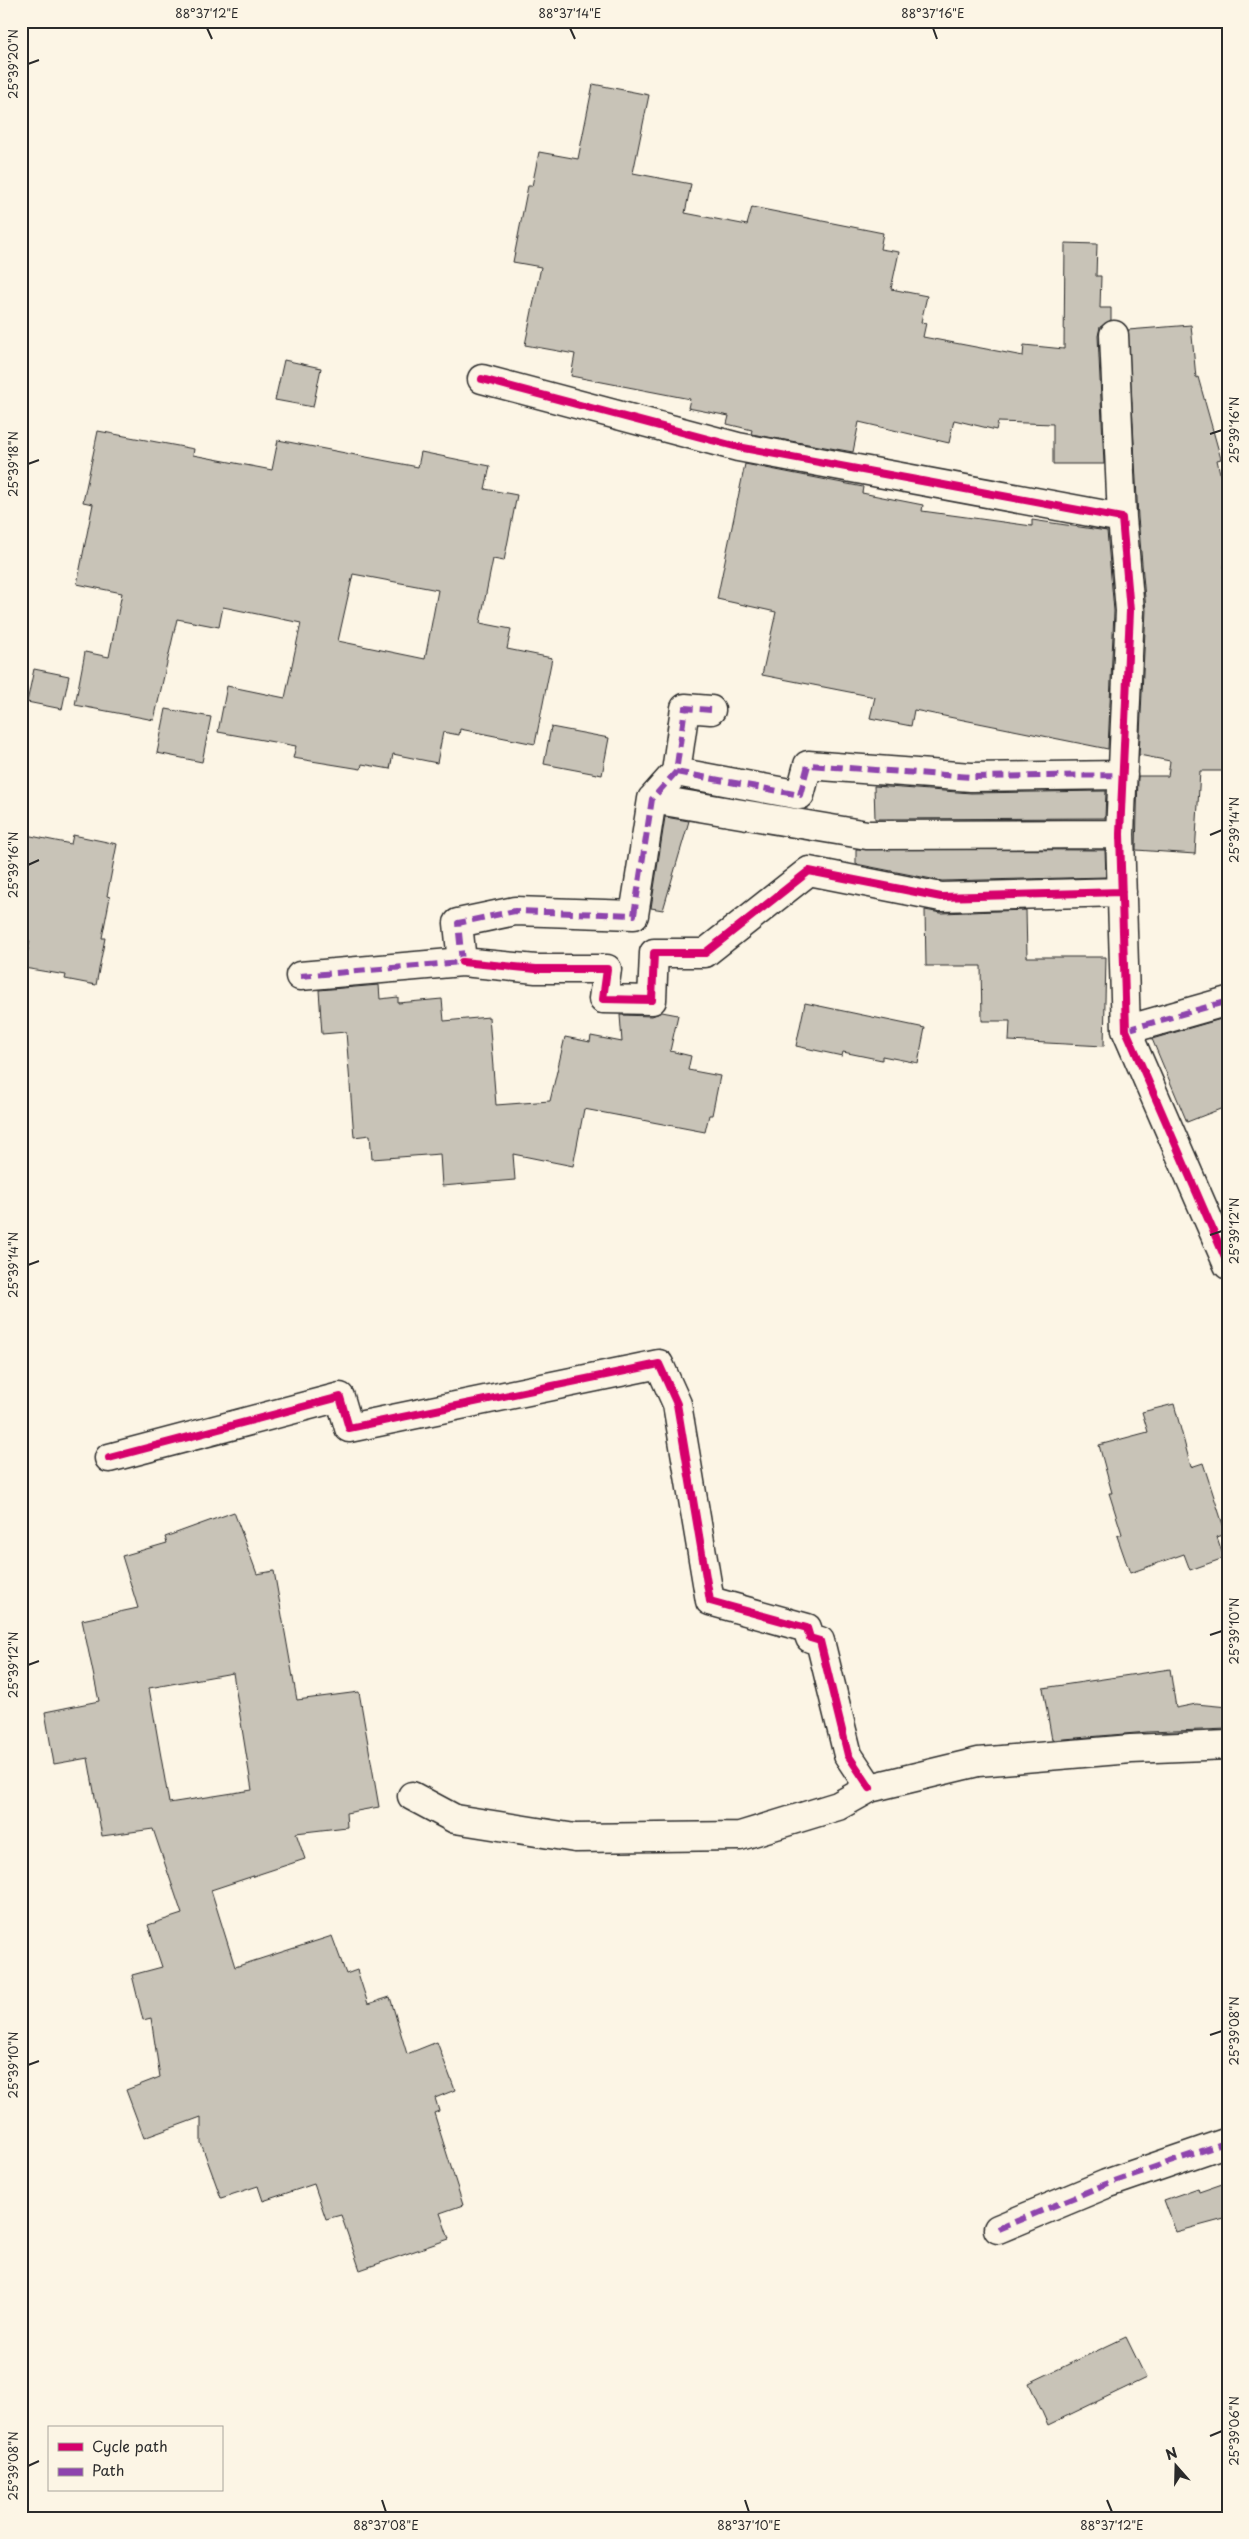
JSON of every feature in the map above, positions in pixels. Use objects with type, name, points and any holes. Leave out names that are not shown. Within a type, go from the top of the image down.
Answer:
[{"type":"street","points":[[1114,335],[1122,518],[1130,611],[1120,834],[1126,1030],[1228,1265]]},
{"type":"street","points":[[482,379],[738,447],[1122,518]]},
{"type":"street","points":[[462,962],[458,923],[515,911],[634,915],[652,799],[676,772],[685,708],[711,710]]},
{"type":"street","points":[[676,772],[800,795],[808,765],[971,777],[1123,775]]},
{"type":"street","points":[[652,799],[867,835],[1120,834]]},
{"type":"street","points":[[300,976],[462,962],[536,969],[608,969],[603,999],[652,1000],[654,953],[705,953],[809,872],[941,897],[1122,892]]},
{"type":"street","points":[[1126,1030],[1228,1002]]},
{"type":"street","points":[[109,1458],[340,1397],[349,1428],[659,1364],[677,1404],[710,1602],[807,1628],[810,1638],[820,1641],[848,1755],[870,1788]]},
{"type":"street","points":[[412,1796],[455,1819],[574,1838],[740,1836],[838,1806],[870,1788],[978,1762],[1131,1749],[1228,1745]]},
{"type":"street","points":[[998,2229],[1106,2184],[1228,2142]]},
{"type":"building","points":[[593,84],[649,95],[633,173],[691,184],[685,213],[747,225],[752,207],[883,233],[880,249],[899,252],[891,289],[927,296],[921,322],[926,323],[923,337],[1023,356],[1024,345],[1064,349],[1065,243],[1097,244],[1096,276],[1101,276],[1100,308],[1111,308],[1111,320],[1100,327],[1098,336],[1104,464],[1053,464],[1053,424],[998,422],[996,430],[954,420],[949,443],[859,422],[853,452],[751,434],[752,430],[727,424],[729,416],[688,408],[690,399],[571,376],[575,354],[525,345],[541,267],[513,262],[528,186],[532,186],[539,152],[578,159]]},
{"type":"building","points":[[1191,325],[1196,378],[1198,377],[1221,459],[1217,460],[1228,508],[1224,571],[1228,571],[1228,771],[1200,771],[1195,854],[1136,850],[1138,776],[1168,776],[1170,761],[1139,755],[1146,610],[1138,517],[1128,330]]},
{"type":"building","points":[[284,360],[321,368],[313,407],[275,400]]},
{"type":"building","points":[[98,431],[194,449],[193,455],[272,470],[278,440],[418,467],[421,452],[490,466],[485,489],[517,495],[504,561],[493,559],[480,623],[511,629],[507,649],[552,658],[535,744],[460,729],[459,735],[443,732],[437,763],[393,754],[390,769],[362,764],[361,769],[293,758],[296,746],[218,732],[227,686],[285,698],[301,623],[223,607],[219,627],[177,619],[154,720],[75,705],[85,652],[109,657],[122,593],[77,584],[93,504],[83,502]],"holes":[[[353,574],[438,590],[425,659],[338,641]]]},
{"type":"building","points":[[745,464],[863,487],[862,493],[923,505],[922,511],[1032,526],[1032,520],[1107,531],[1114,611],[1108,749],[914,710],[911,726],[870,718],[875,697],[762,675],[776,612],[717,599]]},
{"type":"building","points":[[34,669],[69,676],[62,709],[27,702]]},
{"type":"building","points":[[166,709],[211,717],[202,762],[157,753]]},
{"type":"building","points":[[551,727],[609,738],[602,775],[544,764]]},
{"type":"building","points":[[874,786],[971,793],[1106,791],[1105,818],[875,819]]},
{"type":"building","points":[[665,817],[689,821],[663,910],[651,908]]},
{"type":"building","points":[[21,834],[71,844],[73,835],[117,844],[107,896],[110,897],[102,938],[105,938],[96,985],[65,979],[66,975],[24,968],[30,941],[21,939]]},
{"type":"building","points":[[856,849],[1105,850],[1106,877],[942,881],[856,864]]},
{"type":"building","points":[[925,910],[941,913],[1026,910],[1027,957],[1106,957],[1104,1046],[1009,1041],[1010,1021],[982,1021],[981,966],[926,966]]},
{"type":"building","points":[[379,985],[380,999],[398,997],[398,1003],[442,999],[444,1021],[489,1017],[496,1105],[550,1101],[565,1037],[590,1042],[591,1036],[622,1042],[620,1015],[652,1016],[662,1012],[678,1015],[670,1051],[691,1056],[688,1070],[720,1076],[712,1115],[709,1115],[705,1132],[584,1109],[573,1166],[513,1154],[515,1180],[442,1186],[440,1154],[372,1159],[370,1135],[354,1137],[346,1032],[322,1034],[319,990]]},
{"type":"building","points":[[805,1003],[925,1028],[918,1063],[882,1056],[882,1060],[843,1052],[842,1056],[796,1046]]},
{"type":"building","points":[[1228,1017],[1228,1106],[1187,1122],[1152,1039]]},
{"type":"building","points":[[1174,1404],[1191,1467],[1203,1463],[1226,1534],[1217,1537],[1224,1558],[1190,1570],[1184,1554],[1130,1573],[1117,1536],[1122,1534],[1109,1493],[1112,1493],[1099,1445],[1148,1432],[1142,1412]]},
{"type":"building","points":[[234,1512],[257,1574],[274,1571],[297,1700],[359,1692],[379,1807],[346,1813],[347,1827],[296,1833],[305,1859],[211,1890],[235,1967],[332,1936],[346,1974],[357,1970],[368,2004],[390,1997],[407,2054],[437,2042],[455,2090],[435,2098],[439,2111],[434,2113],[463,2205],[440,2213],[449,2239],[360,2270],[341,2215],[326,2219],[314,2184],[263,2201],[258,2186],[221,2198],[201,2143],[201,2117],[144,2138],[126,2090],[160,2077],[151,2018],[143,2020],[132,1975],[162,1967],[148,1925],[182,1914],[153,1829],[102,1836],[88,1758],[54,1764],[45,1712],[99,1701],[82,1620],[138,1608],[122,1556],[167,1543],[165,1537]],"holes":[[[233,1673],[252,1790],[169,1803],[149,1688]]]},
{"type":"building","points":[[1170,1669],[1176,1708],[1196,1704],[1228,1707],[1228,1729],[1148,1732],[1052,1740],[1043,1688]]},
{"type":"building","points":[[1228,2182],[1228,2218],[1176,2232],[1164,2200],[1198,2188],[1199,2192]]},
{"type":"building","points":[[1126,2337],[1146,2378],[1048,2425],[1029,2383]]},
{"type":"marked path","points":[[300,976],[462,962],[458,923],[515,911],[634,915],[652,799],[676,772],[685,708],[711,710]]},
{"type":"marked path","points":[[676,772],[800,795],[808,765],[971,777],[1123,775]]},
{"type":"marked path","points":[[1126,1030],[1228,1001]]},
{"type":"marked path","points":[[998,2229],[1106,2184],[1228,2142]]},
{"type":"cycle path","points":[[482,379],[738,447],[1122,518],[1130,611],[1120,834],[1126,1030],[1228,1265]]},
{"type":"cycle path","points":[[462,962],[536,969],[607,969],[603,999],[652,1000],[654,953],[705,953],[809,871],[941,897],[1122,892]]},
{"type":"cycle path","points":[[109,1458],[340,1397],[349,1428],[659,1364],[677,1404],[710,1601],[807,1628],[810,1638],[820,1641],[848,1755],[870,1788]]}]
